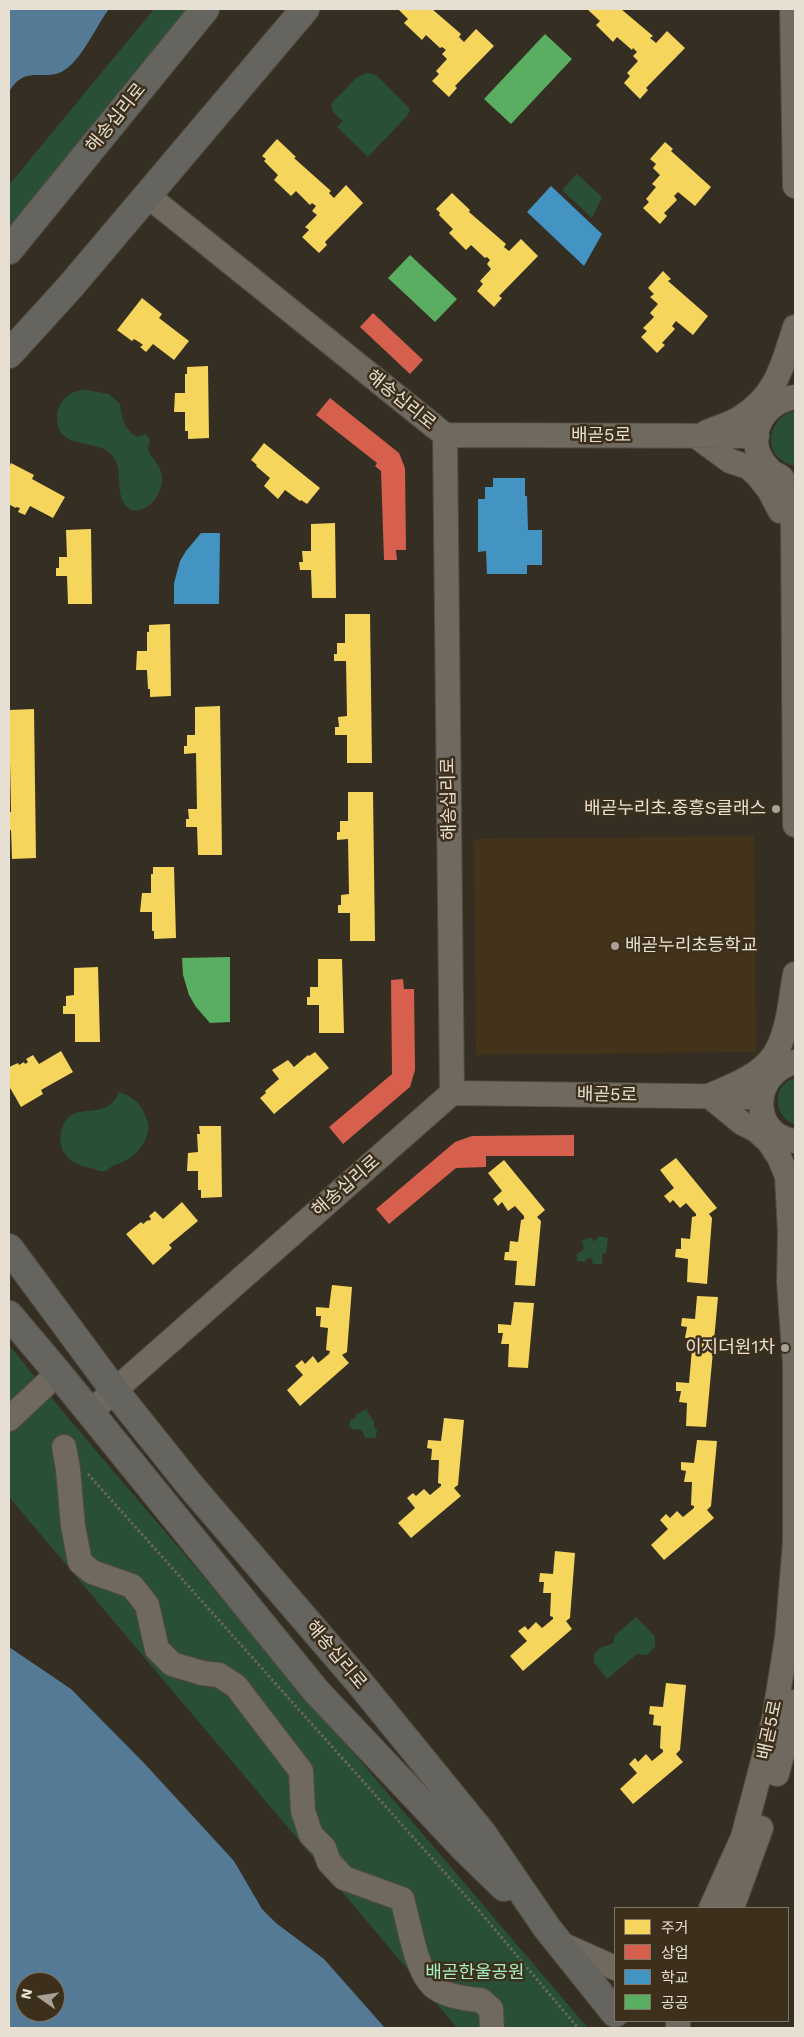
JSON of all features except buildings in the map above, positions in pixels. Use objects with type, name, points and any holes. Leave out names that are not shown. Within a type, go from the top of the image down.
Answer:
[{"type":"main road","name":"해송십리로","points":[[9,250],[205,9]]},
{"type":"main road","points":[[9,354],[70,288],[305,9]]},
{"type":"main road","name":"해송십리로","points":[[9,1248],[114,1390],[190,1484],[359,1682],[476,1826],[553,1935],[614,2012]]},
{"type":"main road","name":"해송십리로","points":[[9,1315],[316,1691],[462,1847],[553,1935]]},
{"type":"street","points":[[792,9],[795,186]]},
{"type":"street","name":"해송십리로","points":[[90,1412],[452,1092],[445,435],[148,196]]},
{"type":"street","points":[[696,436],[738,419],[757,406],[770,393],[781,370],[795,327]]},
{"type":"street","points":[[787,478],[770,470],[761,458],[756,444],[756,436],[762,416],[772,405],[785,398],[795,396]]},
{"type":"street","name":"배곧5로","points":[[445,435],[756,436]]},
{"type":"street","points":[[696,436],[730,460],[748,467],[769,490],[779,508],[793,558]]},
{"type":"street","points":[[787,478],[782,481],[790,506],[793,525],[795,825]]},
{"type":"street","points":[[709,1096],[754,1074],[774,1054],[783,1033],[795,974]]},
{"type":"street","points":[[795,1006],[788,1049],[788,1065],[773,1072],[765,1084],[761,1097],[762,1111],[767,1124],[788,1138],[795,1180]]},
{"type":"street","name":"배곧5로","points":[[452,1092],[761,1097]]},
{"type":"street","name":"배곧5로","points":[[709,1096],[769,1142],[779,1157],[787,1176],[790,1234],[789,1282],[795,1364],[795,1542],[787,1638],[774,1719],[743,1837],[711,1907]]},
{"type":"street","points":[[9,1420],[58,1373]]},
{"type":"street","points":[[64,1447],[73,1526],[80,1562],[92,1572],[132,1586],[136,1591],[136,1620],[143,1645],[159,1666],[176,1672],[219,1675],[236,1686],[301,1771],[303,1811],[311,1835],[324,1848],[329,1862],[344,1878],[402,1899],[410,1934],[423,1972],[434,1986],[466,1998],[481,2000],[491,2009],[492,2028]]},
{"type":"street","name":"배곧5로","points":[[732,1907],[753,1855],[770,1800],[787,1736],[795,1688]]},
{"type":"street","points":[[553,1935],[614,1967]]},
{"type":"path","points":[[64,1447],[481,1912],[578,2028]]},
{"type":"shaded area","name":"배곧누리초등학교","points":[[754,836],[756,1052],[476,1055],[474,839]]},
{"type":"green space","points":[[154,9],[190,9],[9,233],[9,185]]},
{"type":"green space","points":[[366,73],[376,75],[410,109],[408,115],[368,157],[337,127],[343,121],[334,114],[332,109],[332,103],[356,78]]},
{"type":"green space","points":[[577,174],[602,197],[592,218],[562,190]]},
{"type":"green space","points":[[86,390],[109,394],[120,404],[123,419],[130,432],[138,437],[145,434],[150,439],[148,449],[160,469],[162,484],[156,498],[145,508],[131,510],[125,505],[120,492],[118,470],[113,456],[106,450],[71,440],[64,436],[59,429],[57,416],[62,402],[72,393]]},
{"type":"green space","points":[[789,412],[795,412],[795,466],[778,457],[773,450],[771,442],[775,426]]},
{"type":"green space","points":[[795,1078],[795,1125],[788,1121],[779,1108],[778,1094],[787,1082]]},
{"type":"green space","points":[[119,1092],[136,1101],[146,1117],[148,1123],[147,1136],[140,1148],[131,1158],[105,1171],[99,1171],[72,1161],[67,1157],[61,1146],[61,1132],[66,1121],[72,1115],[80,1112],[105,1107],[113,1102]]},
{"type":"green space","points":[[598,1236],[608,1238],[602,1264],[593,1264],[591,1257],[585,1262],[577,1261],[577,1254],[584,1249],[582,1241],[591,1237],[593,1241]]},
{"type":"green space","name":"배곧한울공원","points":[[9,1345],[69,1419],[588,2028],[457,2028],[9,1497]]},
{"type":"green space","points":[[366,1409],[374,1422],[374,1428],[377,1429],[376,1438],[365,1438],[362,1430],[352,1429],[349,1425],[351,1420],[356,1418],[355,1415]]},
{"type":"green space","points":[[636,1617],[655,1636],[655,1647],[647,1655],[637,1654],[607,1679],[594,1662],[594,1654],[600,1648],[613,1643],[615,1635]]},
{"type":"water","points":[[9,9],[109,9],[70,66],[56,74],[34,75],[21,78],[9,92]]},
{"type":"water","points":[[9,1647],[71,1689],[144,1763],[234,1861],[262,1909],[276,1923],[324,1959],[385,2028],[9,2028]]},
{"type":"place","name":"배곧누리초.중흥S클래스","points":[[776,809]]},
{"type":"place","name":"배곧누리초등학교","points":[[615,946]]},
{"type":"place","name":"이지더원1차","points":[[785,1348]]}]
